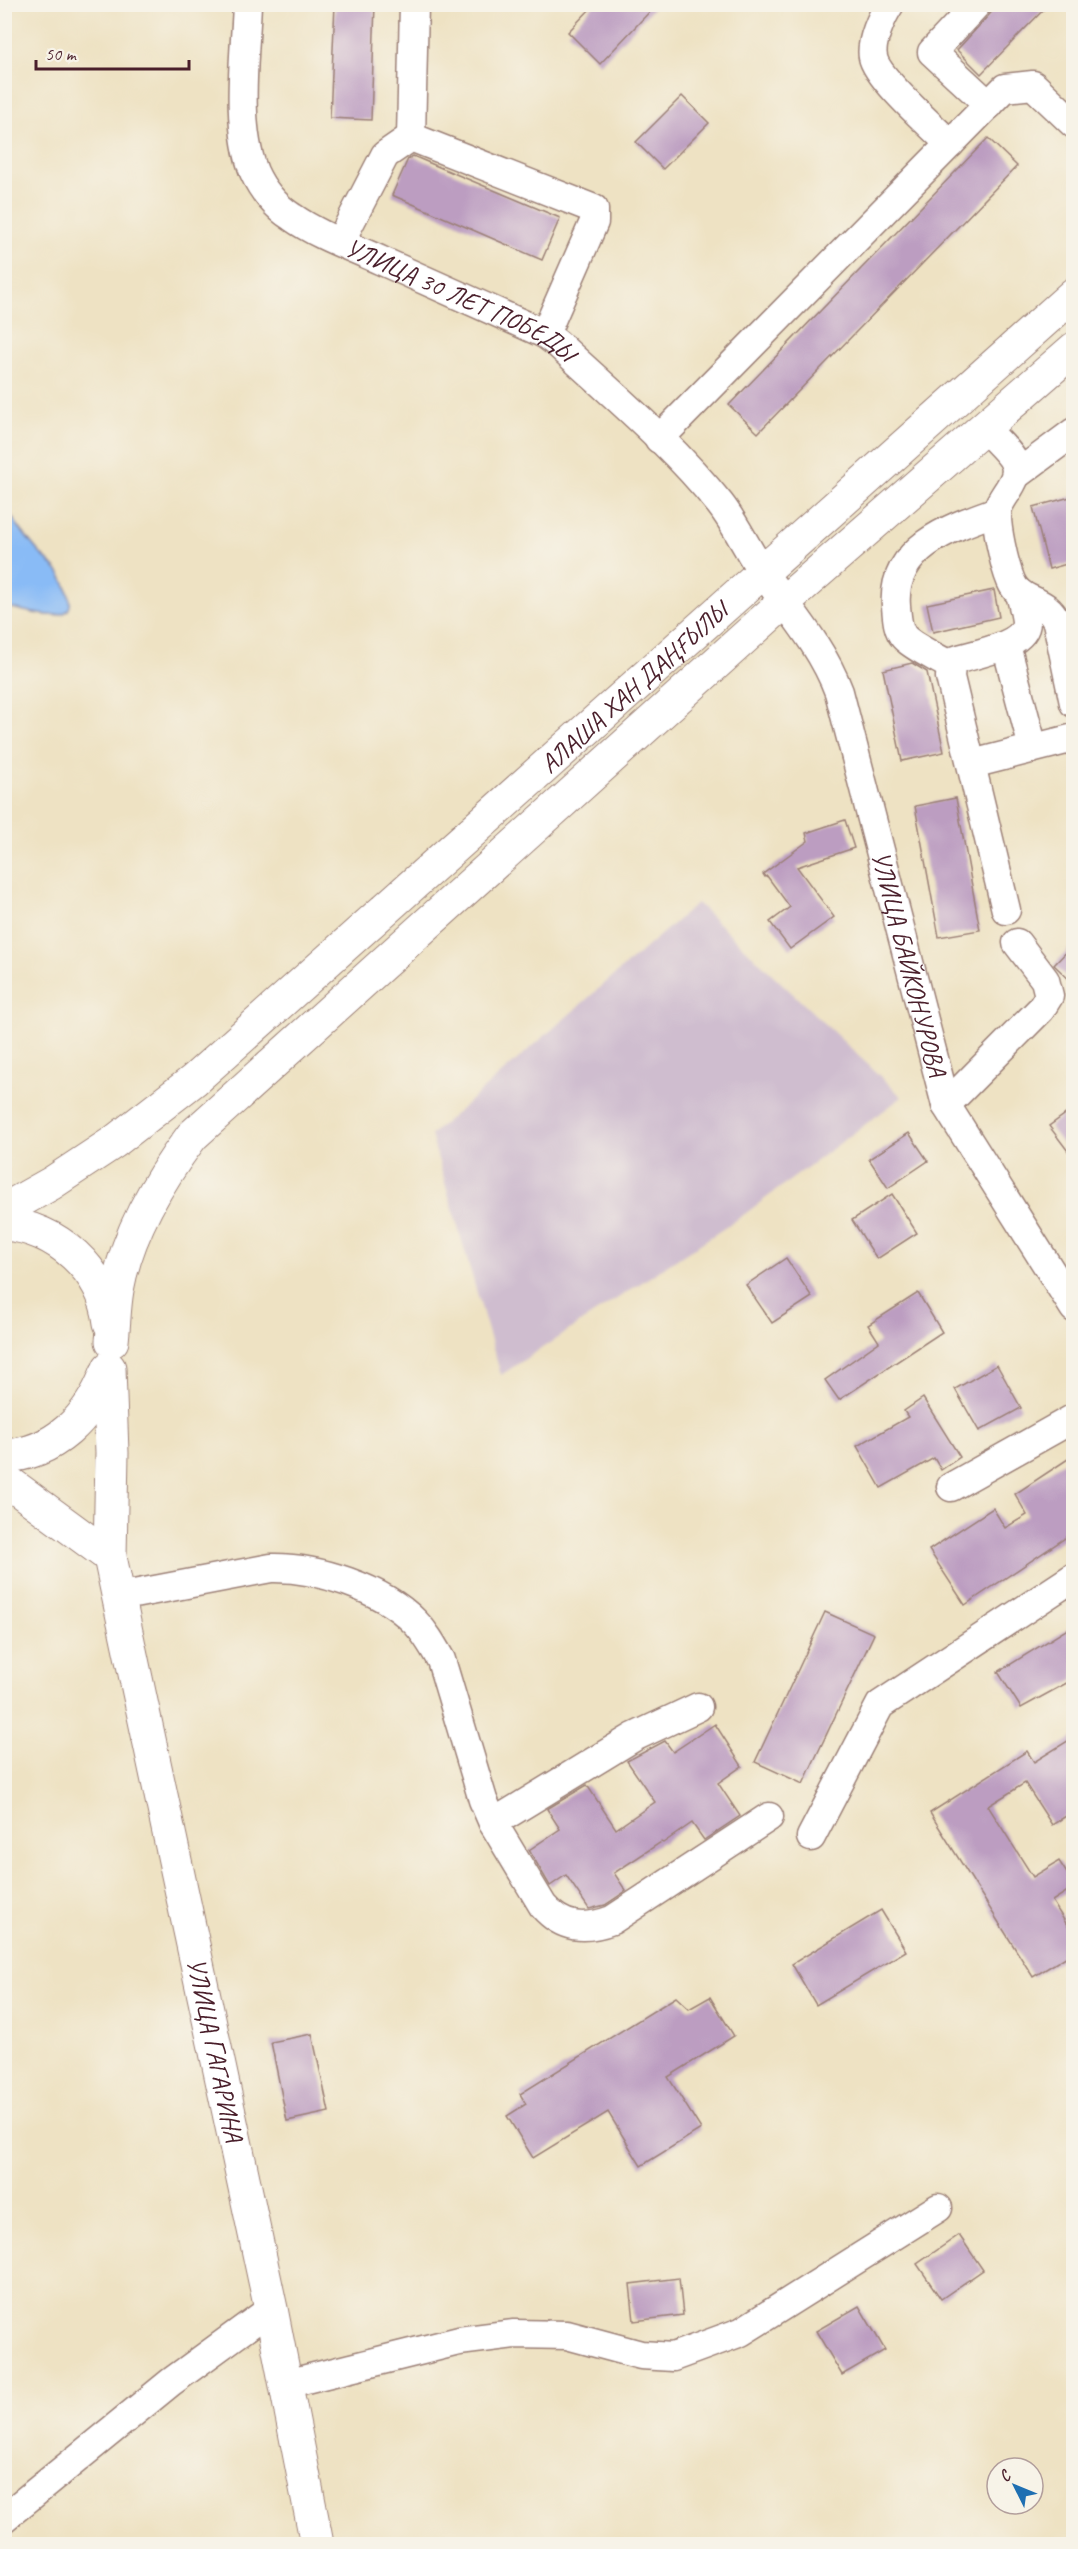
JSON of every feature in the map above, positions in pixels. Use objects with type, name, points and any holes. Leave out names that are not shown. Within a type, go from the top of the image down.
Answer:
[{"type":"main road","name":"АЛАША ХАН ДАҢҒЫЛЫ","points":[[4,1210],[52,1183],[114,1142],[194,1080],[1074,294]]},
{"type":"main road","name":"АЛАША ХАН ДАҢҒЫЛЫ","points":[[110,1355],[117,1291],[123,1263],[164,1175],[192,1136],[784,602],[1074,349]]},
{"type":"main road","points":[[4,1224],[33,1229],[60,1243],[82,1261],[98,1285],[108,1311],[110,1355],[98,1395],[81,1419],[66,1432],[36,1449],[4,1456]]},
{"type":"main road","name":"УЛИЦА ГАГАРИНА","points":[[110,1355],[112,1452],[110,1557],[271,2309],[317,2544]]},
{"type":"main road","points":[[4,1479],[110,1557]]},
{"type":"street","name":"УЛИЦА 30 ЛЕТ ПОБЕДЫ","points":[[247,4],[243,91],[245,135],[255,173],[266,193],[278,207],[293,218],[340,242],[545,334],[659,439],[719,504],[737,528],[763,573]]},
{"type":"street","points":[[411,137],[414,4]]},
{"type":"street","points":[[890,4],[877,30],[872,57],[882,74],[950,144]]},
{"type":"street","points":[[977,4],[932,52],[989,105]]},
{"type":"street","points":[[659,439],[1005,88],[1033,85],[1069,111]]},
{"type":"street","points":[[340,242],[385,155],[411,137]]},
{"type":"street","points":[[411,137],[594,209],[594,222],[545,334]]},
{"type":"street","points":[[984,427],[1015,463],[1016,475]]},
{"type":"street","points":[[1074,432],[1016,475],[997,511],[1011,582],[1020,593],[1048,607],[1057,622],[1074,703]]},
{"type":"street","points":[[951,666],[904,636],[897,620],[896,601],[899,576],[918,549],[927,542],[947,529],[997,511]]},
{"type":"street","name":"УЛИЦА БАЙКОНУРОВА","points":[[763,573],[812,639],[832,672],[839,692],[946,1105],[1074,1308]]},
{"type":"street","points":[[1006,910],[950,677],[951,666],[956,660],[1006,645],[1024,631],[1026,623],[1020,593]]},
{"type":"street","points":[[1006,645],[1033,748]]},
{"type":"street","points":[[972,764],[1074,738]]},
{"type":"street","points":[[946,1105],[1041,1009],[1049,996],[1045,980],[1017,943]]},
{"type":"street","points":[[951,1487],[1074,1418]]},
{"type":"street","points":[[118,1597],[271,1568],[291,1568],[335,1578],[381,1597],[414,1621],[429,1639],[441,1660],[483,1800],[493,1823],[543,1906],[552,1916],[564,1923],[586,1927],[612,1920],[769,1817]]},
{"type":"street","points":[[811,1837],[880,1705],[1074,1577]]},
{"type":"street","points":[[493,1823],[634,1737],[698,1707]]},
{"type":"street","points":[[286,2384],[459,2341],[514,2334],[567,2335],[641,2355],[673,2357],[741,2332],[938,2208]]},
{"type":"street","points":[[4,2518],[171,2382],[271,2309]]},
{"type":"shaded area","points":[[697,903],[902,1097],[738,1219],[501,1375],[431,1135]]},
{"type":"water","points":[[4,505],[29,540],[62,577],[70,606],[65,612],[46,615],[5,606]]},
{"type":"building","points":[[335,4],[375,4],[371,120],[330,118]]},
{"type":"building","points":[[595,4],[657,4],[600,64],[568,32]]},
{"type":"building","points":[[999,4],[1049,4],[981,74],[957,50]]},
{"type":"building","points":[[682,96],[709,123],[663,169],[636,142]]},
{"type":"building","points":[[988,138],[1017,166],[758,433],[729,405]]},
{"type":"building","points":[[413,156],[560,218],[542,260],[392,195],[408,159]]},
{"type":"building","points":[[1074,496],[1074,562],[1049,569],[1033,507]]},
{"type":"building","points":[[994,590],[999,617],[933,632],[927,604]]},
{"type":"building","points":[[912,663],[927,672],[944,752],[902,761],[883,670]]},
{"type":"building","points":[[956,798],[980,930],[939,937],[915,806]]},
{"type":"building","points":[[845,820],[854,848],[797,867],[834,917],[790,949],[770,922],[790,907],[767,876],[763,874],[808,841],[806,833]]},
{"type":"building","points":[[1074,944],[1074,984],[1054,965]]},
{"type":"building","points":[[1074,1108],[1074,1159],[1049,1126]]},
{"type":"building","points":[[909,1133],[928,1161],[888,1188],[869,1159]]},
{"type":"building","points":[[892,1194],[917,1233],[877,1259],[852,1220]]},
{"type":"building","points":[[786,1258],[812,1297],[772,1323],[746,1285]]},
{"type":"building","points":[[918,1293],[942,1332],[839,1400],[825,1380],[879,1342],[868,1325]]},
{"type":"building","points":[[997,1365],[1021,1408],[979,1431],[955,1389]]},
{"type":"building","points":[[923,1398],[960,1457],[941,1470],[934,1458],[881,1488],[857,1446],[908,1417],[904,1411]]},
{"type":"building","points":[[1074,1455],[1074,1532],[965,1605],[929,1550],[993,1508],[1005,1528],[1027,1515],[1015,1494]]},
{"type":"building","points":[[825,1612],[874,1634],[803,1784],[755,1762]]},
{"type":"building","points":[[1074,1625],[1074,1679],[1021,1708],[998,1672]]},
{"type":"building","points":[[715,1724],[742,1766],[718,1783],[740,1816],[704,1840],[692,1823],[663,1843],[661,1842],[614,1873],[626,1891],[605,1905],[589,1909],[566,1875],[550,1886],[529,1850],[560,1829],[547,1809],[587,1785],[616,1829],[655,1802],[627,1761],[665,1741],[673,1752]]},
{"type":"building","points":[[1074,1737],[1074,1811],[1052,1825],[1025,1783],[988,1806],[1033,1877],[1059,1861],[1074,1884],[1074,1887],[1052,1901],[1074,1936],[1074,1952],[1033,1977],[930,1813],[1027,1751],[1034,1762]]},
{"type":"building","points":[[881,1910],[906,1951],[816,2005],[792,1964]]},
{"type":"building","points":[[676,1997],[689,2009],[710,1997],[734,2036],[668,2077],[701,2129],[641,2166],[608,2112],[533,2158],[507,2116],[526,2104],[520,2094]]},
{"type":"building","points":[[312,2034],[329,2112],[287,2121],[271,2042]]},
{"type":"building","points":[[959,2235],[983,2270],[941,2299],[917,2264]]},
{"type":"building","points":[[679,2278],[683,2315],[634,2321],[630,2284]]},
{"type":"building","points":[[859,2306],[885,2350],[842,2375],[816,2331]]}]
